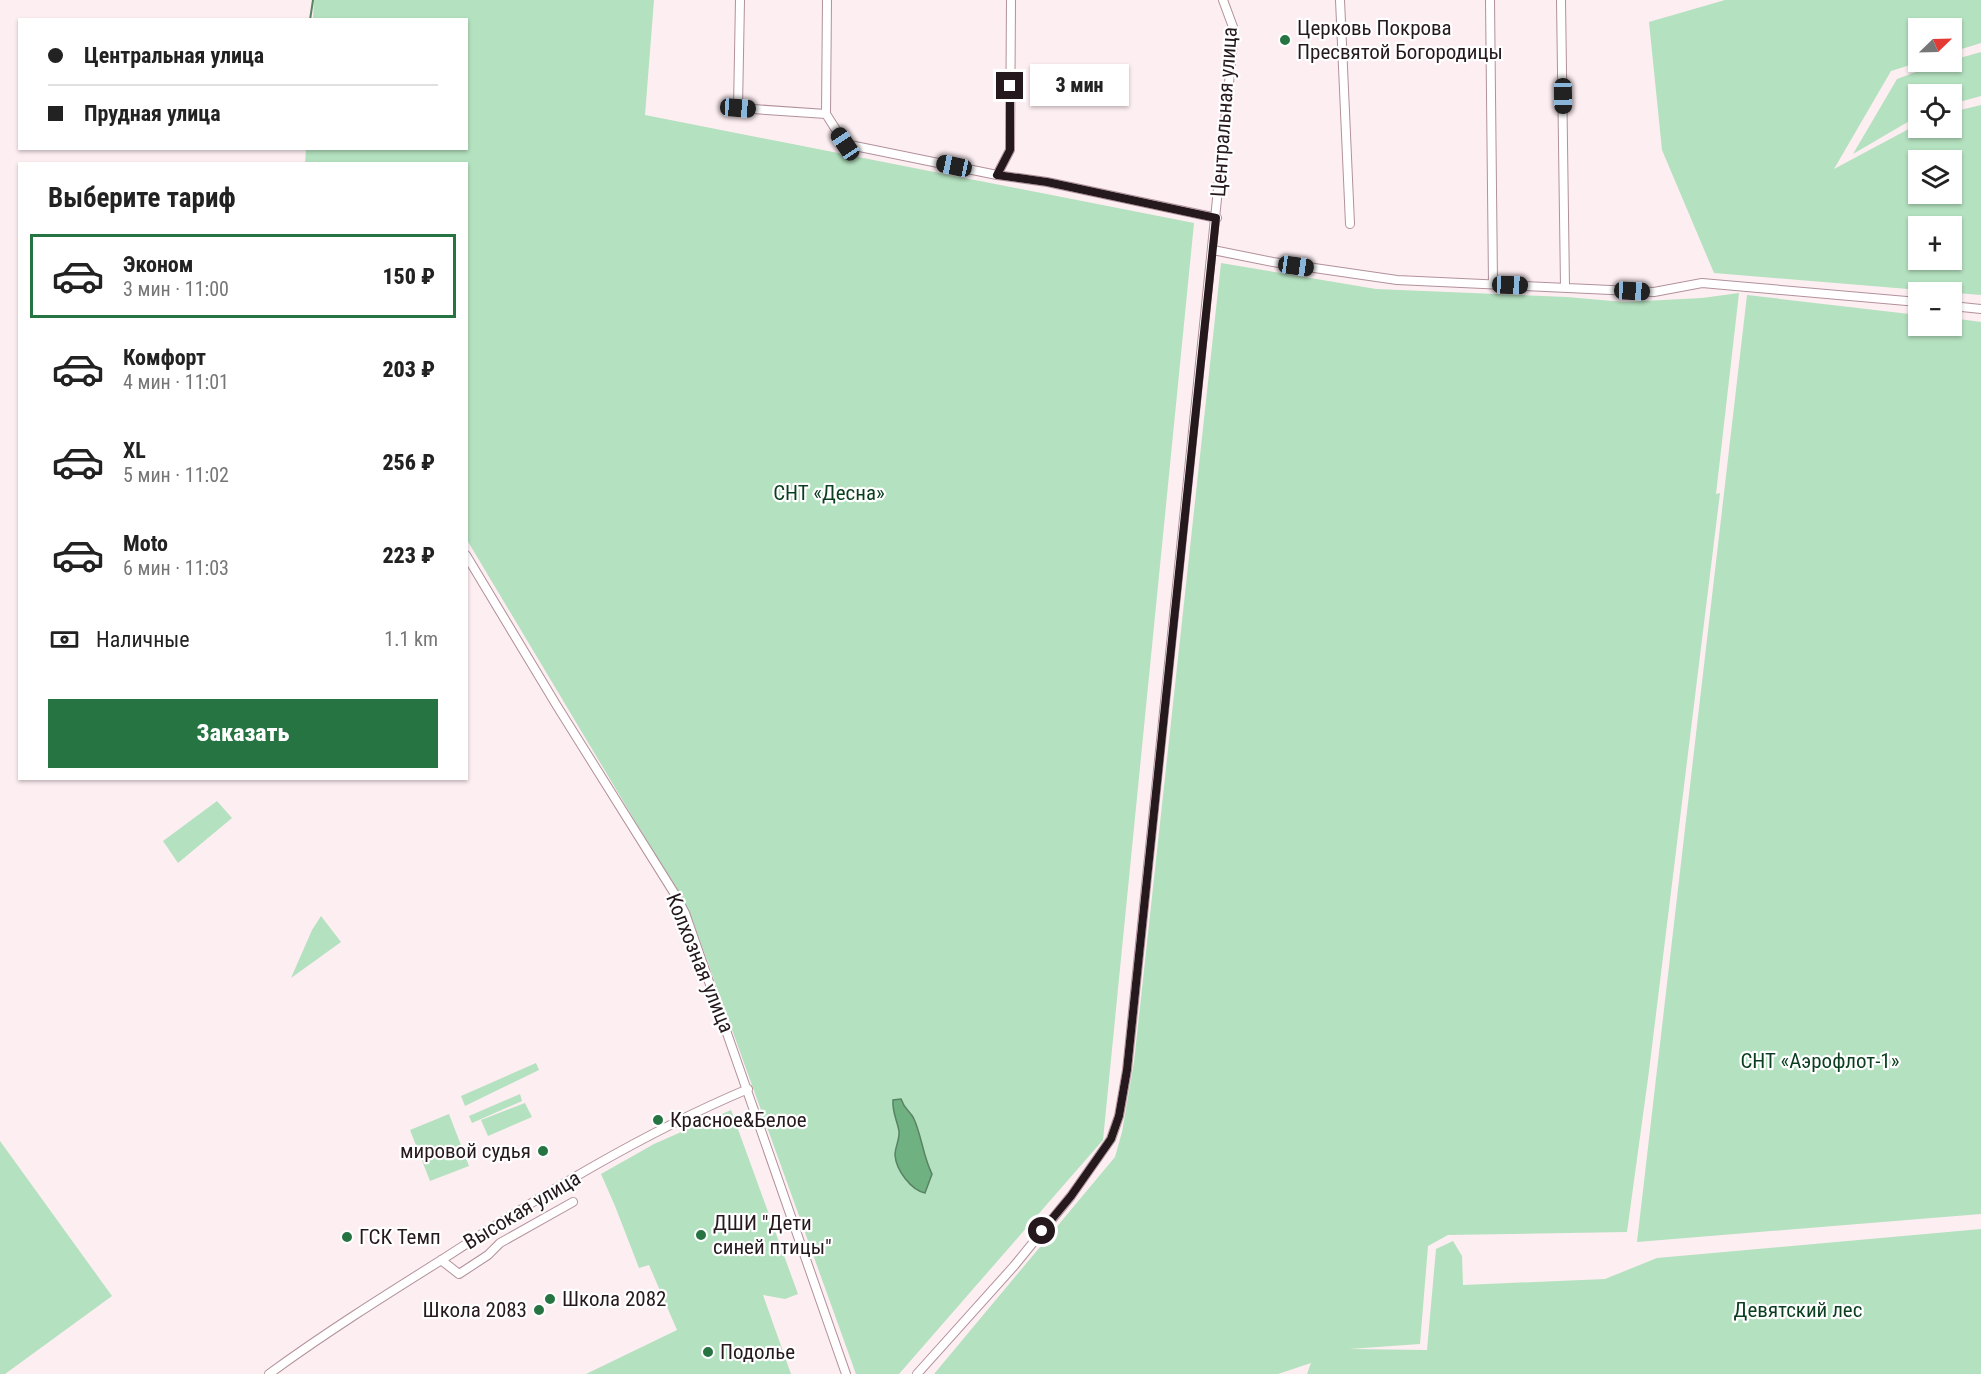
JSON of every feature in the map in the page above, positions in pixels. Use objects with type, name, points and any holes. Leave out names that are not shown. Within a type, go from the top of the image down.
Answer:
[{"type":"street","points":[[740,0],[738,108],[826,114]]},
{"type":"street","points":[[827,0],[826,114],[845,144],[997,175],[1047,182],[1216,218]]},
{"type":"street","points":[[997,175],[1010,150],[1011,0]]},
{"type":"street","name":"Центральная улица","points":[[918,1374],[1014,1266],[1071,1196],[1111,1139],[1119,1116],[1127,1070],[1233,44],[1233,27],[1223,0]]},
{"type":"street","points":[[1340,0],[1350,224]]},
{"type":"street","points":[[1490,0],[1493,284]]},
{"type":"street","points":[[1561,0],[1565,287]]},
{"type":"street","points":[[1213,250],[1273,262],[1396,280],[1654,292],[1702,283],[1908,302]]},
{"type":"street","points":[[1962,307],[1981,309]]},
{"type":"street","name":"Колхозная улица","points":[[468,558],[685,913],[846,1374]]},
{"type":"street","name":"Высокая улица","points":[[269,1374],[304,1348],[511,1215],[599,1164],[700,1110],[748,1089]]},
{"type":"street","points":[[441,1260],[459,1274],[488,1255],[500,1243],[573,1202]]},
{"type":"green space","name":"СНТ «Десна»","points":[[314,0],[654,0],[645,115],[1194,223],[1103,1140],[899,1374],[856,1374],[690,913],[468,542],[468,162],[305,162],[306,150],[468,150],[468,18],[313,18]]},
{"type":"green space","points":[[1725,0],[1981,0],[1981,43],[1962,49],[1962,18],[1908,18],[1908,66],[1891,71],[1834,169],[1908,129],[1908,138],[1962,138],[1962,110],[1981,105],[1981,295],[1962,293],[1962,282],[1908,282],[1908,289],[1714,273],[1662,150],[1649,22]]},
{"type":"green space","points":[[1981,52],[1981,96],[1962,101],[1962,84],[1908,84],[1908,122],[1853,154],[1897,79],[1916,72],[1962,72],[1962,57]]},
{"type":"green space","name":"Девятский лес","points":[[1221,263],[1376,289],[1567,297],[1624,302],[1702,298],[1739,293],[1716,494],[1720,493],[1627,1232],[1448,1235],[1428,1246],[1420,1344],[1349,1349],[1427,1350],[1436,1249],[1453,1241],[1462,1256],[1463,1285],[1605,1279],[1657,1258],[1981,1229],[1981,1374],[1307,1374],[1311,1363],[1278,1374],[934,1374],[1115,1157],[1122,1132],[1134,1062]]},
{"type":"green space","name":"СНТ «Аэрофлот-1»","points":[[1747,295],[1908,314],[1908,336],[1962,336],[1962,319],[1981,322],[1981,1214],[1637,1242]]},
{"type":"green space","points":[[217,801],[232,818],[178,863],[163,841]]},
{"type":"green space","points":[[321,916],[341,942],[291,978],[312,930]]},
{"type":"green space","points":[[536,1063],[539,1070],[465,1106],[461,1096]]},
{"type":"green space","points":[[520,1094],[522,1101],[472,1123],[469,1116]]},
{"type":"green space","points":[[525,1103],[532,1117],[488,1136],[481,1120]]},
{"type":"green space","name":"ДШИ \"Дети синей птицы\"","points":[[731,1110],[798,1294],[785,1299],[763,1295],[791,1374],[586,1374],[677,1330],[649,1265],[639,1268],[601,1174],[654,1144]]},
{"type":"green space","points":[[449,1114],[469,1166],[430,1181],[410,1130]]},
{"type":"green space","points":[[0,1141],[112,1296],[5,1374],[0,1374]]},
{"type":"shaded area","points":[[901,1099],[914,1119],[932,1174],[925,1193],[910,1184],[901,1173],[896,1161],[895,1152],[899,1131],[893,1100]]},
{"type":"waterway","points":[[310,18],[313,0]]},
{"type":"place","name":"Церковь Покрова Пресвятой Богородицы","points":[[1285,40]]},
{"type":"place","name":"Красное&Белое","points":[[658,1120]]},
{"type":"place","name":"мировой судья","points":[[543,1151]]},
{"type":"place","name":"ДШИ \"Дети синей птицы\"","points":[[701,1235]]},
{"type":"place","name":"ГСК Темп","points":[[347,1237]]},
{"type":"place","name":"Школа 2082","points":[[550,1299]]},
{"type":"place","name":"Школа 2083","points":[[539,1310]]},
{"type":"place","name":"Подолье","points":[[708,1352]]},
{"type":"route","points":[[1010,86],[1010,150],[997,175],[1047,182],[1216,218],[1127,1070],[1119,1116],[1111,1139],[1071,1196],[1042,1231]]}]
